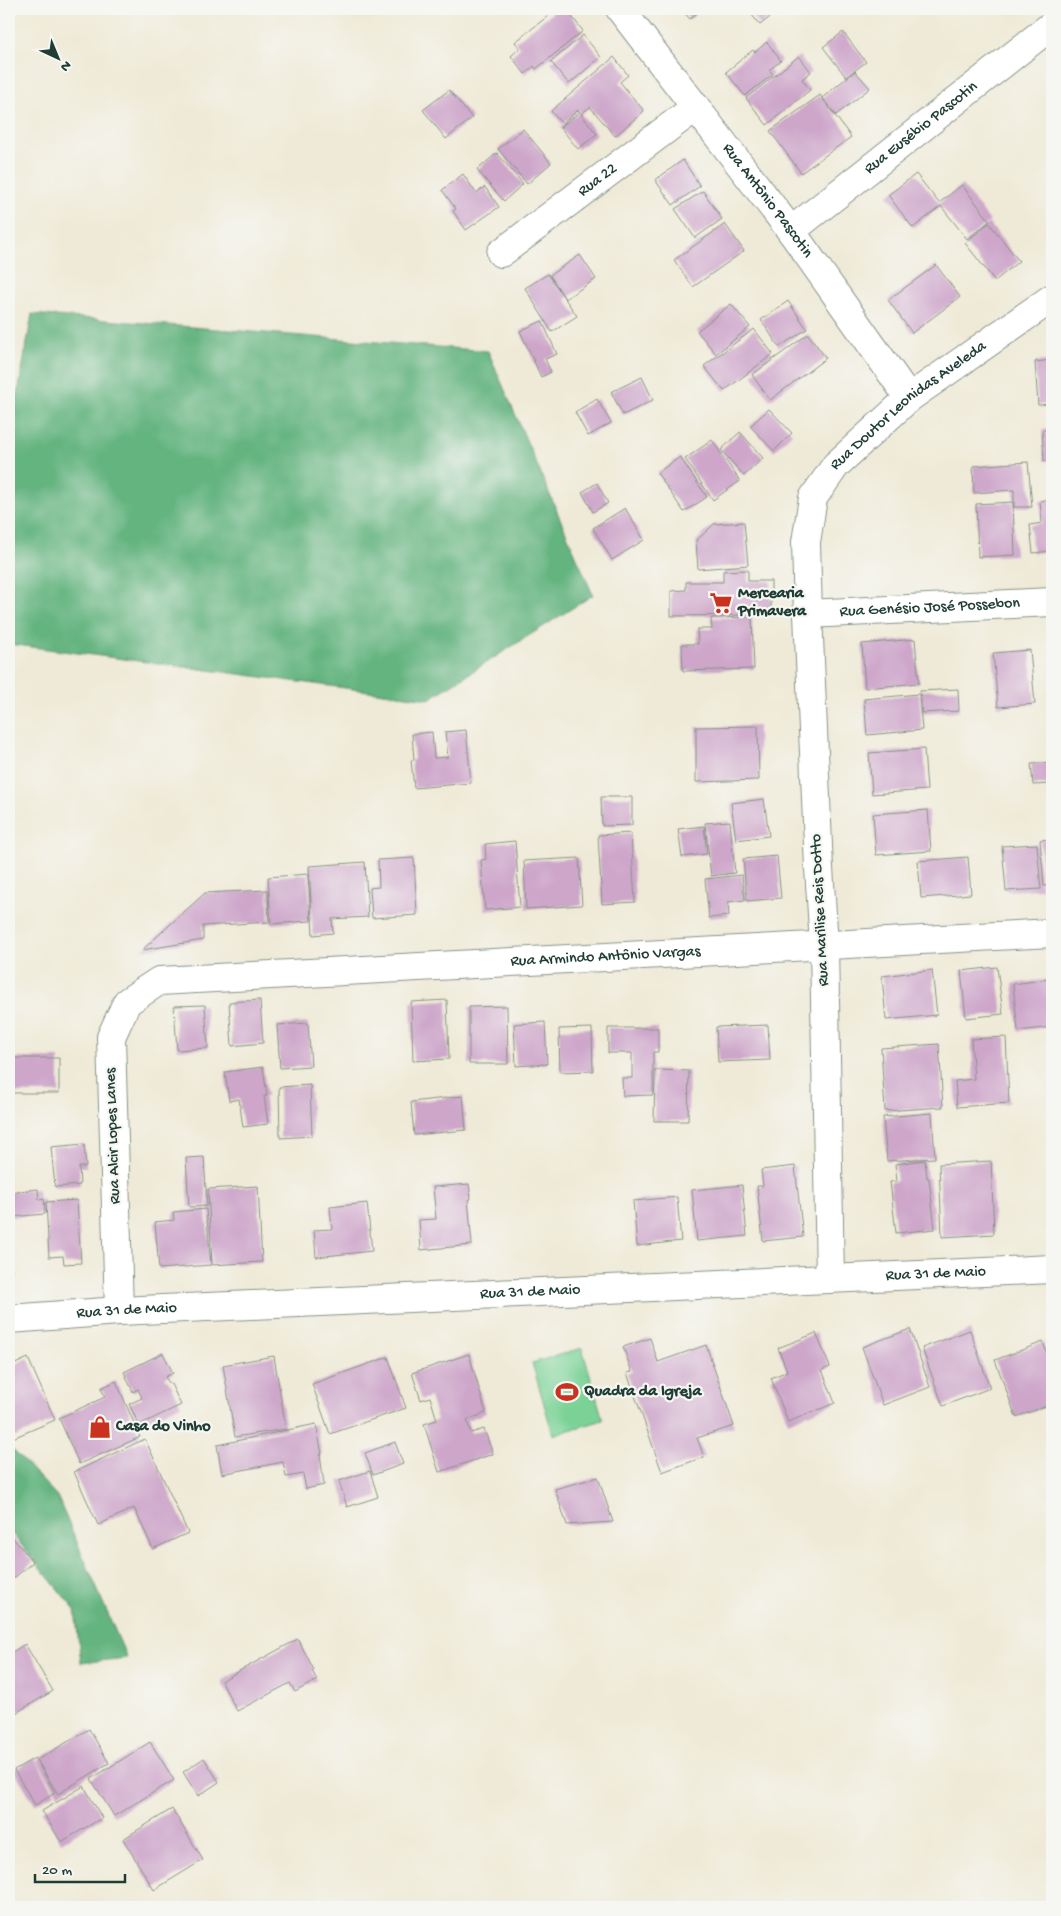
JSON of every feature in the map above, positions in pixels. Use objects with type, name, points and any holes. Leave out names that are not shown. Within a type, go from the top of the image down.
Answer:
[{"type":"street","name":"Rua Antônio Pascotin","points":[[620,9],[791,231],[909,398]]},
{"type":"street","name":"Rua Eusébio Pascotin","points":[[791,231],[1052,25]]},
{"type":"street","name":"Rua 22","points":[[501,253],[696,107]]},
{"type":"street","name":"Rua Doutor Leonidas Aveleda","points":[[806,542],[813,498],[836,465],[909,398],[1052,298]]},
{"type":"street","name":"Rua Marilise Reis Dotto","points":[[806,542],[819,868],[824,945],[830,1279]]},
{"type":"street","name":"Rua Genésio José Possebon","points":[[808,614],[1052,602]]},
{"type":"street","name":"Rua Armindo Antônio Vargas","points":[[159,981],[1052,933]]},
{"type":"street","name":"Rua Alcir Lopes Lanes","points":[[120,1311],[111,1037],[127,1002],[159,981]]},
{"type":"street","name":"Rua 31 de Maio","points":[[9,1319],[120,1311],[1052,1269]]},
{"type":"green space","points":[[32,314],[488,351],[593,595],[429,699],[9,644],[9,443]]},
{"type":"green space","name":"Quadra da Igreja","points":[[582,1348],[603,1420],[553,1435],[532,1363]]},
{"type":"green space","points":[[9,1446],[57,1496],[127,1658],[81,1663],[75,1610],[9,1530]]},
{"type":"building","points":[[557,9],[566,9],[583,31],[536,69],[534,66],[525,74],[511,56],[520,48],[515,42]]},
{"type":"building","points":[[681,9],[702,9],[690,19]]},
{"type":"building","points":[[747,9],[780,9],[760,25]]},
{"type":"building","points":[[843,32],[866,62],[846,77],[823,47]]},
{"type":"building","points":[[583,35],[601,57],[569,84],[551,62]]},
{"type":"building","points":[[767,42],[781,61],[769,70],[773,74],[745,96],[726,72],[753,50],[755,52]]},
{"type":"building","points":[[799,56],[811,72],[802,79],[810,90],[767,125],[746,98]]},
{"type":"building","points":[[614,57],[628,75],[620,82],[644,111],[615,136],[590,107],[581,114],[597,134],[578,149],[560,127],[580,112],[578,110],[562,124],[551,111]]},
{"type":"building","points":[[855,71],[870,88],[836,115],[822,98]]},
{"type":"building","points":[[449,90],[472,118],[446,139],[423,110]]},
{"type":"building","points":[[820,95],[851,137],[801,173],[770,131]]},
{"type":"building","points":[[523,129],[551,163],[527,184],[498,149]]},
{"type":"building","points":[[497,153],[523,184],[504,201],[477,170]]},
{"type":"building","points":[[683,160],[700,186],[673,205],[655,180]]},
{"type":"building","points":[[463,174],[476,193],[485,187],[499,207],[466,230],[453,211],[456,209],[442,190]]},
{"type":"building","points":[[916,174],[939,203],[962,185],[990,221],[967,239],[941,206],[913,228],[888,195]]},
{"type":"building","points":[[703,191],[722,219],[695,238],[675,209]]},
{"type":"building","points":[[989,223],[1019,261],[995,281],[965,243]]},
{"type":"building","points":[[725,224],[744,251],[693,287],[674,260]]},
{"type":"building","points":[[580,255],[596,279],[565,299],[550,275]]},
{"type":"building","points":[[936,265],[960,297],[912,333],[888,300]]},
{"type":"building","points":[[548,274],[577,316],[552,332],[525,288]]},
{"type":"building","points":[[788,301],[807,329],[779,347],[761,320]]},
{"type":"building","points":[[731,304],[750,327],[716,354],[697,331]]},
{"type":"building","points":[[542,321],[557,354],[545,359],[551,372],[541,377],[520,331]]},
{"type":"building","points":[[754,329],[773,354],[724,391],[704,366]]},
{"type":"building","points":[[808,334],[826,358],[770,400],[752,375]]},
{"type":"building","points":[[1052,360],[1052,404],[1038,405],[1035,362]]},
{"type":"building","points":[[642,377],[653,400],[623,415],[611,392]]},
{"type":"building","points":[[597,399],[611,423],[588,436],[575,412]]},
{"type":"building","points":[[769,409],[792,433],[774,451],[750,426]]},
{"type":"building","points":[[1052,429],[1052,461],[1044,461],[1042,430]]},
{"type":"building","points":[[740,432],[763,458],[744,476],[721,450]]},
{"type":"building","points":[[712,440],[740,481],[713,500],[685,459]]},
{"type":"building","points":[[680,457],[707,497],[684,512],[657,473]]},
{"type":"building","points":[[1028,462],[1032,507],[1014,507],[1014,490],[974,493],[973,466]]},
{"type":"building","points":[[597,483],[608,503],[593,512],[582,492]]},
{"type":"building","points":[[1052,499],[1052,551],[1033,553],[1030,525],[1042,523],[1040,501]]},
{"type":"building","points":[[1013,502],[1015,555],[978,557],[976,504]]},
{"type":"building","points":[[625,508],[644,540],[612,560],[593,528]]},
{"type":"building","points":[[744,522],[748,565],[698,569],[696,541],[714,524]]},
{"type":"building","name":"Mercearia Primavera","points":[[748,570],[748,581],[771,581],[771,615],[671,616],[671,591],[686,590],[686,582],[723,582],[723,571]]},
{"type":"building","points":[[752,617],[754,669],[683,671],[682,644],[698,644],[697,629],[712,629],[711,618]]},
{"type":"building","points":[[915,639],[919,683],[865,688],[862,644]]},
{"type":"building","points":[[1030,650],[1035,704],[998,707],[993,653]]},
{"type":"building","points":[[958,689],[959,711],[922,713],[920,691]]},
{"type":"building","points":[[919,694],[922,730],[867,735],[864,699]]},
{"type":"building","points":[[758,726],[759,780],[696,782],[696,727]]},
{"type":"building","points":[[466,730],[471,783],[414,788],[411,760],[414,760],[412,734],[432,732],[434,758],[448,757],[445,732]]},
{"type":"building","points":[[924,749],[927,790],[872,794],[869,753]]},
{"type":"building","points":[[1052,763],[1052,784],[1033,785],[1031,764]]},
{"type":"building","points":[[601,797],[632,797],[632,825],[602,826]]},
{"type":"building","points":[[764,799],[769,836],[736,840],[731,803]]},
{"type":"building","points":[[928,810],[931,851],[876,855],[873,814]]},
{"type":"building","points":[[730,821],[735,873],[711,876],[705,823]]},
{"type":"building","points":[[704,826],[707,854],[682,857],[678,829]]},
{"type":"building","points":[[631,833],[635,902],[602,904],[598,835]]},
{"type":"building","points":[[1052,839],[1052,885],[1044,886],[1040,840]]},
{"type":"building","points":[[515,841],[520,907],[485,910],[481,860],[486,859],[485,844]]},
{"type":"building","points":[[1037,844],[1041,889],[1006,891],[1002,846]]},
{"type":"building","points":[[777,856],[781,898],[747,901],[743,859]]},
{"type":"building","points":[[968,857],[971,894],[921,898],[918,861]]},
{"type":"building","points":[[414,858],[417,915],[372,918],[370,888],[379,887],[378,860]]},
{"type":"building","points":[[579,858],[582,905],[526,909],[524,861]]},
{"type":"building","points":[[365,862],[368,917],[332,919],[333,933],[313,935],[309,866]]},
{"type":"building","points":[[308,874],[311,921],[271,924],[268,877]]},
{"type":"building","points":[[742,875],[745,900],[728,902],[729,916],[709,918],[705,879]]},
{"type":"building","points":[[268,890],[269,922],[203,926],[203,940],[142,950],[205,893]]},
{"type":"building","points":[[997,967],[1003,1014],[966,1018],[961,971]]},
{"type":"building","points":[[932,970],[937,1015],[886,1020],[882,976]]},
{"type":"building","points":[[1049,979],[1052,1027],[1018,1031],[1013,984]]},
{"type":"building","points":[[260,1000],[263,1043],[232,1046],[229,1002]]},
{"type":"building","points":[[447,1000],[449,1059],[413,1061],[411,1002]]},
{"type":"building","points":[[205,1005],[208,1048],[177,1050],[174,1006]]},
{"type":"building","points":[[507,1006],[508,1064],[469,1064],[469,1007]]},
{"type":"building","points":[[545,1022],[547,1064],[516,1066],[514,1024]]},
{"type":"building","points":[[308,1023],[311,1066],[280,1068],[277,1025]]},
{"type":"building","points":[[768,1025],[770,1060],[718,1062],[716,1027]]},
{"type":"building","points":[[592,1028],[593,1071],[560,1072],[559,1029]]},
{"type":"building","points":[[608,1028],[658,1028],[658,1052],[653,1052],[653,1095],[623,1096],[622,1078],[632,1078],[632,1053],[608,1053]]},
{"type":"building","points":[[1006,1037],[1009,1103],[957,1107],[955,1081],[974,1079],[971,1039]]},
{"type":"building","points":[[939,1044],[943,1107],[885,1111],[881,1048]]},
{"type":"building","points":[[10,1058],[59,1058],[59,1093],[9,1093]]},
{"type":"building","points":[[263,1067],[267,1096],[264,1096],[268,1124],[243,1127],[239,1099],[229,1101],[225,1072]]},
{"type":"building","points":[[655,1070],[689,1071],[688,1121],[654,1121]]},
{"type":"building","points":[[310,1085],[312,1136],[280,1138],[279,1087]]},
{"type":"building","points":[[463,1096],[466,1130],[414,1135],[411,1102]]},
{"type":"building","points":[[932,1113],[935,1158],[887,1161],[883,1117]]},
{"type":"building","points":[[84,1144],[86,1167],[79,1167],[80,1185],[55,1187],[51,1147]]},
{"type":"building","points":[[204,1157],[207,1206],[189,1207],[186,1158]]},
{"type":"building","points":[[925,1160],[935,1229],[896,1233],[890,1182],[897,1181],[895,1164]]},
{"type":"building","points":[[991,1161],[994,1234],[942,1237],[939,1164]]},
{"type":"building","points":[[795,1166],[803,1237],[763,1241],[757,1186],[763,1186],[761,1170]]},
{"type":"building","points":[[469,1184],[471,1199],[468,1199],[472,1245],[421,1250],[419,1220],[436,1219],[433,1187]]},
{"type":"building","points":[[742,1185],[747,1236],[697,1241],[692,1190]]},
{"type":"building","points":[[258,1186],[262,1262],[212,1265],[208,1189]]},
{"type":"building","points":[[38,1189],[39,1200],[44,1199],[45,1214],[11,1217],[9,1192]]},
{"type":"building","points":[[677,1197],[681,1241],[637,1246],[633,1201]]},
{"type":"building","points":[[77,1200],[81,1263],[64,1264],[63,1256],[49,1257],[46,1202]]},
{"type":"building","points":[[367,1203],[372,1251],[316,1257],[314,1230],[332,1229],[330,1207]]},
{"type":"building","points":[[206,1209],[211,1265],[159,1269],[155,1222],[174,1220],[173,1212]]},
{"type":"building","points":[[10,1252],[12,1272],[9,1272]]},
{"type":"building","points":[[910,1329],[930,1387],[883,1405],[862,1347]]},
{"type":"building","points":[[970,1330],[990,1388],[943,1406],[922,1348]]},
{"type":"building","points":[[816,1333],[830,1367],[822,1370],[835,1403],[788,1422],[771,1378],[787,1371],[778,1348]]},
{"type":"building","points":[[650,1338],[658,1362],[706,1345],[734,1426],[697,1438],[704,1457],[662,1472],[627,1373],[632,1372],[623,1347]]},
{"type":"building","points":[[1043,1342],[1052,1368],[1052,1404],[1016,1417],[995,1360]]},
{"type":"building","points":[[163,1353],[173,1373],[165,1377],[171,1384],[181,1405],[139,1425],[129,1404],[142,1398],[138,1389],[133,1392],[124,1372]]},
{"type":"building","points":[[469,1354],[486,1413],[467,1420],[471,1433],[484,1429],[493,1454],[439,1472],[424,1424],[437,1420],[430,1397],[421,1400],[412,1373]]},
{"type":"building","points":[[274,1356],[286,1429],[235,1437],[223,1365]]},
{"type":"building","points":[[388,1357],[406,1408],[330,1434],[312,1384]]},
{"type":"building","points":[[28,1358],[55,1420],[13,1438],[9,1427],[9,1367]]},
{"type":"building","name":"Casa do Vinho","points":[[116,1381],[140,1437],[79,1464],[59,1418],[105,1397],[101,1388]]},
{"type":"building","points":[[316,1424],[322,1454],[320,1454],[324,1485],[306,1489],[303,1474],[286,1477],[283,1462],[222,1474],[217,1445]]},
{"type":"building","points":[[145,1439],[188,1533],[153,1549],[134,1508],[98,1525],[74,1472]]},
{"type":"building","points":[[395,1442],[403,1464],[373,1475],[365,1453]]},
{"type":"building","points":[[370,1471],[378,1497],[347,1507],[339,1481]]},
{"type":"building","points":[[598,1477],[613,1522],[567,1525],[555,1489]]},
{"type":"building","points":[[9,1533],[33,1562],[9,1582]]},
{"type":"building","points":[[298,1639],[317,1680],[295,1692],[290,1683],[237,1711],[221,1681]]},
{"type":"building","points":[[25,1644],[53,1691],[9,1717],[9,1654]]},
{"type":"building","points":[[89,1729],[109,1763],[58,1794],[37,1760]]},
{"type":"building","points":[[150,1742],[174,1780],[114,1816],[91,1779]]},
{"type":"building","points":[[35,1758],[55,1793],[35,1805],[14,1770]]},
{"type":"building","points":[[204,1758],[219,1782],[198,1796],[183,1772]]},
{"type":"building","points":[[84,1786],[102,1818],[61,1842],[42,1811]]},
{"type":"building","points":[[172,1809],[203,1860],[154,1890],[123,1839]]},
{"type":"place","name":"Mercearia Primavera","points":[[721,603]]},
{"type":"place","name":"Quadra da Igreja","points":[[567,1392]]},
{"type":"place","name":"Casa do Vinho","points":[[100,1427]]}]
